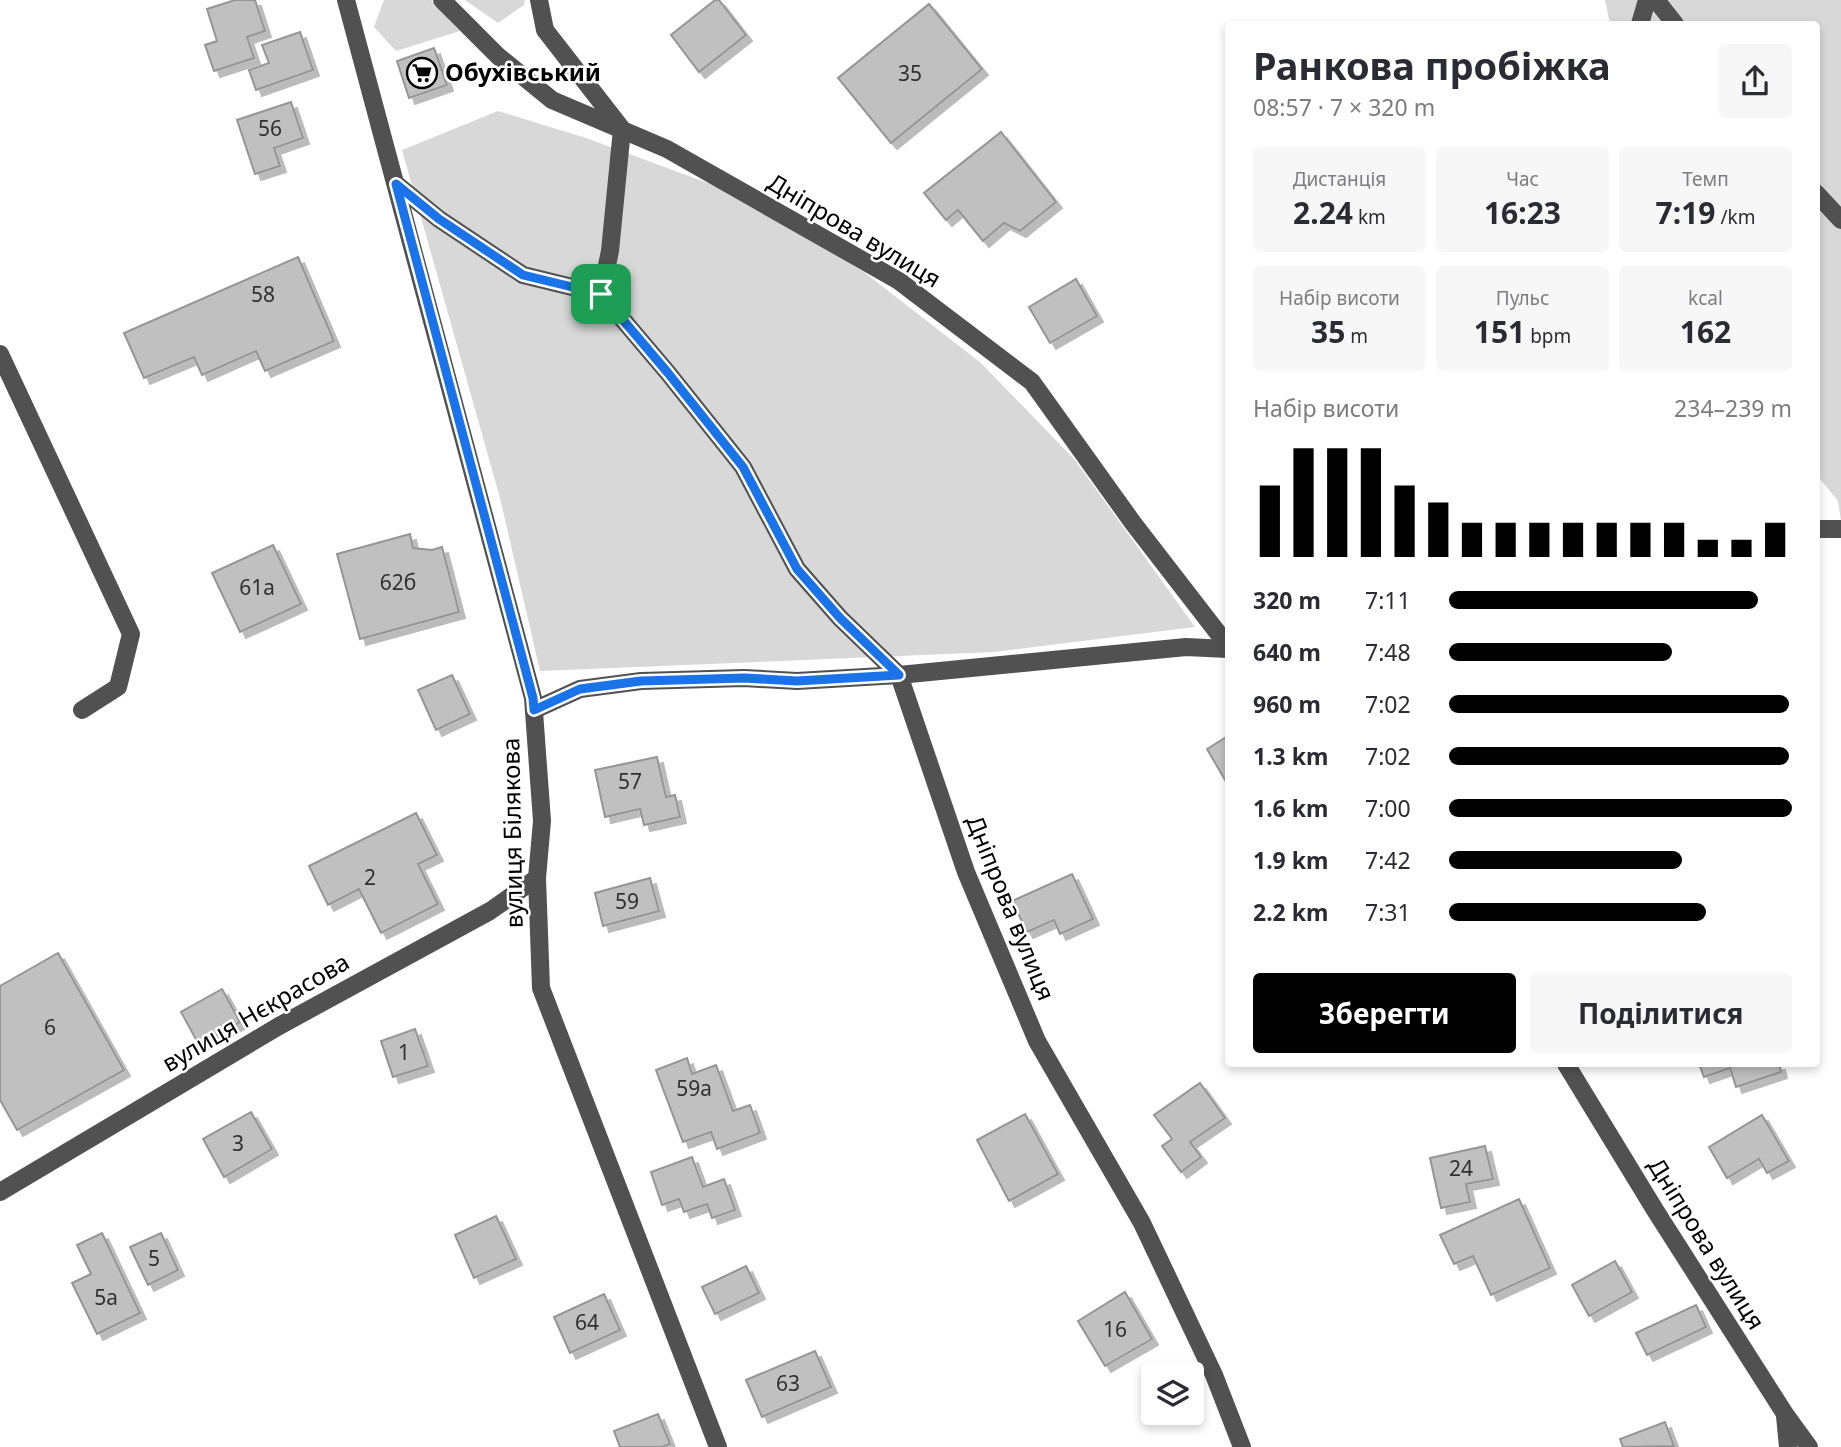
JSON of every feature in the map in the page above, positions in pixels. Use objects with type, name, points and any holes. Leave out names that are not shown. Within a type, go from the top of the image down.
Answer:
[{"type":"street","name":"вулиця Білякова","points":[[346,0],[533,698],[542,821],[537,878],[541,988],[718,1447]]},
{"type":"street","name":"Дніпрова вулиця","points":[[442,0],[498,56],[552,100],[667,149],[900,281],[1032,382],[1133,523],[1225,644]]},
{"type":"street","points":[[539,0],[545,30],[622,129],[610,251],[601,294]]},
{"type":"street","points":[[1641,21],[1647,0]]},
{"type":"street","points":[[1656,0],[1673,21]]},
{"type":"street","points":[[396,184],[439,219],[523,275],[601,294],[743,467],[797,569],[840,618],[899,675]]},
{"type":"street","points":[[1820,197],[1841,220]]},
{"type":"street","points":[[0,354],[131,634],[118,687],[82,710]]},
{"type":"street","points":[[1820,529],[1841,529]]},
{"type":"street","name":"Дніпрова вулиця","points":[[1225,648],[1186,647],[899,675],[966,872],[1037,1041],[1142,1223],[1214,1375],[1242,1447]]},
{"type":"street","points":[[534,710],[580,689],[641,681],[744,678],[797,681],[899,675]]},
{"type":"street","name":"вулиця Нєкрасова","points":[[0,1192],[279,1026],[490,911],[537,878]]},
{"type":"street","name":"Дніпрова вулиця","points":[[1568,1067],[1785,1414],[1810,1447]]},
{"type":"street","points":[[1785,1414],[1788,1447]]},
{"type":"shaded area","points":[[384,0],[431,0],[460,31],[396,51],[374,27]]},
{"type":"shaded area","points":[[465,0],[525,0],[524,5],[498,23]]},
{"type":"shaded area","points":[[1605,0],[1841,0],[1841,521],[1838,501],[1820,479],[1820,21],[1609,21]]},
{"type":"shaded area","points":[[498,111],[586,138],[724,189],[864,272],[981,363],[1075,460],[1195,627],[994,652],[540,671],[500,498],[402,150]]},
{"type":"building","points":[[235,0],[255,0],[265,31],[247,37],[254,58],[214,71],[205,45],[217,41],[207,9]]},
{"type":"building","points":[[715,0],[719,0],[746,35],[699,72],[671,35]]},
{"type":"building","points":[[929,4],[982,69],[891,143],[838,78]]},
{"type":"building","points":[[300,32],[313,70],[256,90],[249,70],[269,63],[262,45]]},
{"type":"building","name":"Обухівський","points":[[434,48],[447,85],[409,98],[397,61]]},
{"type":"building","points":[[291,102],[303,138],[274,148],[280,166],[255,174],[237,120]]},
{"type":"building","points":[[1001,132],[1056,202],[1020,231],[1004,223],[983,241],[958,210],[946,220],[924,193]]},
{"type":"building","points":[[298,257],[334,341],[265,371],[256,351],[202,375],[194,357],[144,378],[124,333]]},
{"type":"building","points":[[1076,279],[1097,316],[1050,343],[1029,307]]},
{"type":"building","points":[[410,534],[413,548],[432,550],[442,547],[459,612],[360,639],[337,554]]},
{"type":"building","points":[[273,545],[301,604],[240,632],[212,573]]},
{"type":"building","points":[[452,675],[470,714],[436,730],[418,690]]},
{"type":"building","points":[[1225,738],[1225,780],[1207,749]]},
{"type":"building","points":[[657,757],[666,797],[675,795],[680,817],[644,825],[640,809],[605,817],[595,770]]},
{"type":"building","points":[[416,813],[437,855],[418,864],[438,904],[381,933],[359,889],[328,905],[309,866]]},
{"type":"building","points":[[1072,874],[1093,919],[1060,934],[1054,920],[1027,932],[1012,901]]},
{"type":"building","points":[[650,878],[659,911],[603,926],[595,893]]},
{"type":"building","points":[[58,953],[124,1070],[17,1130],[0,1100],[0,986]]},
{"type":"building","points":[[222,989],[240,1022],[199,1045],[181,1012]]},
{"type":"building","points":[[415,1029],[428,1066],[393,1077],[381,1041]]},
{"type":"building","points":[[687,1058],[692,1074],[716,1065],[733,1111],[750,1105],[760,1133],[717,1149],[711,1132],[683,1142],[656,1070]]},
{"type":"building","points":[[1700,1067],[1780,1067],[1781,1072],[1736,1087],[1730,1068],[1704,1077]]},
{"type":"building","points":[[1200,1083],[1225,1118],[1190,1142],[1201,1157],[1181,1172],[1162,1146],[1172,1139],[1154,1115]]},
{"type":"building","points":[[251,1112],[272,1149],[224,1177],[203,1139]]},
{"type":"building","points":[[1025,1114],[1058,1174],[1009,1201],[977,1140]]},
{"type":"building","points":[[1762,1115],[1789,1161],[1767,1173],[1759,1159],[1727,1178],[1709,1147]]},
{"type":"building","points":[[1485,1146],[1493,1179],[1466,1184],[1470,1202],[1441,1208],[1430,1158]]},
{"type":"building","points":[[692,1157],[703,1187],[724,1179],[735,1210],[712,1218],[707,1204],[684,1212],[679,1199],[662,1205],[651,1172]]},
{"type":"building","points":[[1519,1199],[1550,1268],[1491,1295],[1473,1256],[1454,1264],[1440,1235]]},
{"type":"building","points":[[496,1216],[516,1259],[474,1278],[455,1235]]},
{"type":"building","points":[[102,1233],[140,1313],[97,1334],[72,1283],[91,1274],[77,1245]]},
{"type":"building","points":[[161,1233],[178,1270],[148,1285],[130,1247]]},
{"type":"building","points":[[1615,1261],[1632,1292],[1589,1316],[1572,1285]]},
{"type":"building","points":[[746,1266],[759,1293],[715,1314],[702,1287]]},
{"type":"building","points":[[1125,1292],[1152,1339],[1105,1366],[1078,1321]]},
{"type":"building","points":[[604,1294],[620,1330],[570,1353],[554,1317]]},
{"type":"building","points":[[1696,1305],[1706,1327],[1647,1355],[1636,1333]]},
{"type":"building","points":[[815,1351],[831,1387],[762,1417],[746,1380]]},
{"type":"building","points":[[658,1414],[670,1444],[662,1447],[620,1447],[614,1431]]},
{"type":"building","points":[[1665,1422],[1674,1446],[1623,1447],[1620,1439]]},
{"type":"place","name":"Обухівський","points":[[422,73]]},
{"type":"route","points":[[396,184],[439,219],[523,275],[601,294],[743,467],[797,569],[840,618],[899,675],[797,681],[744,678],[641,681],[580,689],[534,710],[396,184]]}]
